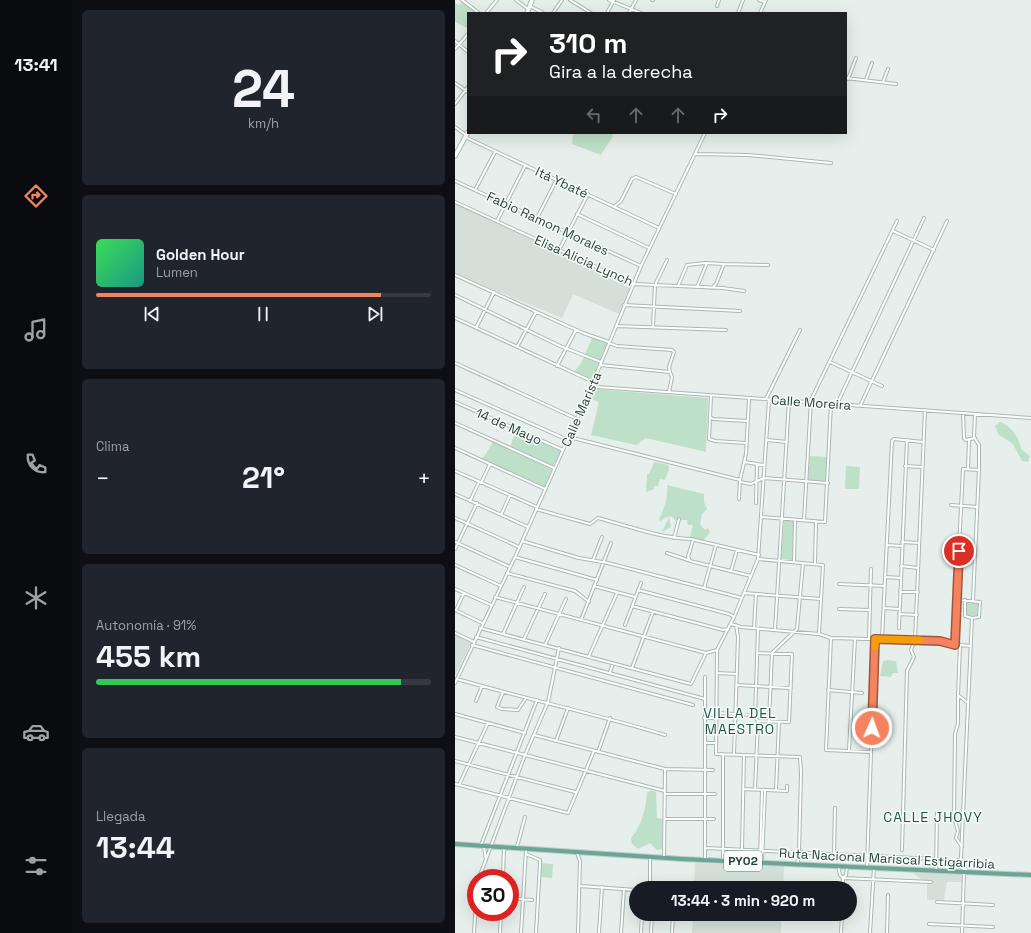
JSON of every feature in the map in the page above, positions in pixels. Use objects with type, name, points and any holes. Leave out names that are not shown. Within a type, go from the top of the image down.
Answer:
[{"type":"main road","name":"Ruta Nacional Mariscal Estigarribia","points":[[455,844],[664,858],[797,862],[847,867],[1031,875]]},
{"type":"street","points":[[462,0],[478,12]]},
{"type":"street","points":[[488,12],[497,0]]},
{"type":"street","points":[[516,0],[528,10],[538,12]]},
{"type":"street","points":[[528,10],[532,0]]},
{"type":"street","points":[[554,12],[562,0]]},
{"type":"street","points":[[570,0],[589,12]]},
{"type":"street","points":[[609,0],[639,12]]},
{"type":"street","points":[[629,12],[636,0]]},
{"type":"street","points":[[717,6],[719,0]]},
{"type":"street","points":[[737,12],[743,0]]},
{"type":"street","points":[[759,0],[765,1],[760,12]]},
{"type":"street","points":[[608,12],[613,1]]},
{"type":"street","points":[[455,49],[467,35]]},
{"type":"street","points":[[455,41],[467,51]]},
{"type":"street","points":[[856,58],[847,79],[896,84]]},
{"type":"street","points":[[867,80],[872,63]]},
{"type":"street","points":[[883,82],[888,69]]},
{"type":"street","points":[[455,83],[467,92],[455,104]]},
{"type":"street","name":"Itá Ybaté","points":[[455,127],[495,152],[557,179],[659,228]]},
{"type":"street","name":"Calle Marista","points":[[455,683],[482,623],[515,557],[577,419],[649,248],[705,134]]},
{"type":"street","points":[[455,156],[467,135]]},
{"type":"street","points":[[475,190],[495,152]]},
{"type":"street","points":[[695,154],[748,155],[831,163]]},
{"type":"street","points":[[497,221],[525,166]]},
{"type":"street","points":[[615,206],[621,201],[632,179],[638,177],[676,194]]},
{"type":"street","points":[[537,218],[557,179]]},
{"type":"street","name":"Fabio Ramon Morales","points":[[455,181],[507,203],[641,266]]},
{"type":"street","points":[[559,250],[588,194]]},
{"type":"street","name":"Elisa Alicia Lynch","points":[[455,202],[633,284],[744,291]]},
{"type":"street","points":[[577,214],[649,248]]},
{"type":"street","points":[[837,404],[924,218]]},
{"type":"street","points":[[804,520],[811,402],[897,221]]},
{"type":"street","points":[[860,406],[947,222]]},
{"type":"street","points":[[893,231],[934,250]]},
{"type":"street","points":[[653,327],[655,285],[667,260]]},
{"type":"street","points":[[697,287],[707,263]]},
{"type":"street","points":[[678,286],[687,265],[707,263],[768,265]]},
{"type":"street","points":[[712,288],[716,284],[724,264]]},
{"type":"street","points":[[455,275],[576,330],[617,346],[673,350],[674,352],[669,366],[672,375],[669,392]]},
{"type":"street","points":[[476,328],[494,292]]},
{"type":"street","points":[[455,295],[600,364],[670,372]]},
{"type":"street","points":[[624,305],[740,311]]},
{"type":"street","points":[[517,347],[536,312]]},
{"type":"street","name":"Calle Moreira","points":[[455,318],[589,380],[592,384],[607,388],[1031,418]]},
{"type":"street","points":[[616,326],[726,330]]},
{"type":"street","points":[[557,366],[576,330]]},
{"type":"street","points":[[766,399],[800,330]]},
{"type":"street","points":[[830,362],[882,386]]},
{"type":"street","points":[[455,363],[577,419]]},
{"type":"street","points":[[455,390],[568,438],[751,484],[764,478],[827,483]]},
{"type":"street","points":[[711,396],[709,439],[715,441],[747,443]]},
{"type":"street","points":[[739,499],[740,481],[747,443],[749,398]]},
{"type":"street","points":[[769,400],[759,555],[731,624],[717,650],[716,754],[800,757],[799,852]]},
{"type":"street","points":[[775,630],[789,401]]},
{"type":"street","name":"14 de Mayo","points":[[455,402],[563,450]]},
{"type":"street","points":[[761,517],[825,522],[831,404]]},
{"type":"street","points":[[902,850],[907,671],[914,657],[911,650],[915,640],[917,615],[925,410]]},
{"type":"street","points":[[963,413],[964,438],[969,440],[975,438]]},
{"type":"street","points":[[973,600],[979,470],[979,445],[975,438],[975,414]]},
{"type":"street","points":[[709,417],[713,419],[748,421]]},
{"type":"street","points":[[455,423],[554,468]]},
{"type":"street","points":[[882,639],[892,441],[894,439],[923,442]]},
{"type":"street","points":[[767,440],[787,442]]},
{"type":"street","points":[[899,628],[907,440]]},
{"type":"street","points":[[968,469],[969,440]]},
{"type":"street","points":[[455,448],[545,490]]},
{"type":"street","points":[[744,462],[765,465]]},
{"type":"street","points":[[470,500],[490,464]]},
{"type":"street","points":[[756,503],[757,464]]},
{"type":"street","points":[[905,466],[922,467]]},
{"type":"street","points":[[955,645],[963,468],[979,470]]},
{"type":"street","points":[[455,471],[536,508],[590,524],[598,518],[674,538],[693,540],[759,555]]},
{"type":"street","points":[[455,494],[528,527]]},
{"type":"street","points":[[501,515],[510,495]]},
{"type":"street","points":[[455,550],[477,504]]},
{"type":"street","points":[[951,505],[977,507]]},
{"type":"street","points":[[455,518],[519,547]]},
{"type":"street","points":[[674,538],[679,520]]},
{"type":"street","points":[[794,562],[795,520]]},
{"type":"street","points":[[815,564],[816,521]]},
{"type":"street","points":[[593,560],[602,537]]},
{"type":"street","points":[[688,560],[693,540]]},
{"type":"street","points":[[522,541],[579,558],[603,562],[742,598]]},
{"type":"street","points":[[455,542],[510,567]]},
{"type":"street","points":[[902,542],[919,543]]},
{"type":"street","points":[[581,620],[611,543]]},
{"type":"street","points":[[704,589],[715,545]]},
{"type":"street","points":[[887,545],[902,546]]},
{"type":"street","points":[[731,571],[737,550]]},
{"type":"street","points":[[959,551],[975,552]]},
{"type":"street","points":[[667,553],[688,560],[751,576]]},
{"type":"street","points":[[515,557],[597,580]]},
{"type":"street","points":[[758,559],[823,565],[819,634]]},
{"type":"street","points":[[769,721],[772,653],[795,632],[799,621],[803,563]]},
{"type":"street","points":[[455,565],[501,586]]},
{"type":"street","points":[[901,566],[918,568]]},
{"type":"street","points":[[869,638],[871,569]]},
{"type":"street","points":[[507,573],[575,591],[589,602]]},
{"type":"street","points":[[885,577],[901,578]]},
{"type":"street","points":[[625,625],[641,583]]},
{"type":"street","points":[[839,584],[885,586]]},
{"type":"street","points":[[594,586],[635,597]]},
{"type":"street","points":[[503,634],[524,587]]},
{"type":"street","points":[[455,589],[491,605]]},
{"type":"street","points":[[639,590],[729,614],[734,617]]},
{"type":"street","points":[[900,592],[918,592]]},
{"type":"street","points":[[464,593],[456,611],[482,623]]},
{"type":"street","points":[[589,656],[617,593]]},
{"type":"street","points":[[744,593],[821,599]]},
{"type":"street","points":[[524,639],[537,608],[545,594]]},
{"type":"street","points":[[754,628],[756,594]]},
{"type":"street","points":[[495,597],[706,653],[717,650]]},
{"type":"street","points":[[545,645],[566,599]]},
{"type":"street","points":[[957,600],[973,600],[980,603],[980,615],[972,618]]},
{"type":"street","points":[[965,600],[965,614],[972,618]]},
{"type":"street","points":[[632,606],[723,630],[728,629]]},
{"type":"street","points":[[884,608],[899,609]]},
{"type":"street","points":[[839,609],[870,610]]},
{"type":"street","points":[[632,668],[653,612]]},
{"type":"street","points":[[899,614],[917,615]]},
{"type":"street","points":[[962,933],[965,872],[961,858],[972,618]]},
{"type":"street","points":[[731,624],[758,629],[819,634],[831,638],[940,641],[955,645],[971,646]]},
{"type":"street","points":[[734,754],[738,637],[736,625]]},
{"type":"street","points":[[480,628],[691,684],[706,653]]},
{"type":"street","points":[[755,789],[758,721],[755,715],[758,629]]},
{"type":"street","points":[[455,633],[474,642]]},
{"type":"street","points":[[476,637],[610,672],[705,699]]},
{"type":"street","points":[[831,638],[825,750],[871,752]]},
{"type":"street","points":[[849,750],[855,639]]},
{"type":"street","points":[[867,868],[875,639]]},
{"type":"street","points":[[472,645],[554,669],[693,706]]},
{"type":"street","points":[[960,645],[958,723],[955,734],[955,817],[958,831],[956,838],[962,847]]},
{"type":"street","points":[[483,869],[525,756],[548,702],[559,648]]},
{"type":"street","points":[[757,652],[792,654],[789,722],[758,721]]},
{"type":"street","points":[[610,672],[613,663]]},
{"type":"street","points":[[717,673],[737,674]]},
{"type":"street","points":[[705,677],[703,819],[705,860]]},
{"type":"street","points":[[457,679],[526,698],[548,702],[610,718],[665,734]]},
{"type":"street","points":[[736,685],[791,688]]},
{"type":"street","points":[[476,701],[482,686]]},
{"type":"street","points":[[828,690],[862,693]]},
{"type":"street","points":[[503,692],[497,707],[502,709],[518,710],[526,698]]},
{"type":"street","points":[[958,696],[968,703]]},
{"type":"street","points":[[487,860],[482,846],[537,700]]},
{"type":"street","points":[[556,741],[567,708]]},
{"type":"street","points":[[716,713],[755,715]]},
{"type":"street","points":[[455,714],[525,733]]},
{"type":"street","points":[[598,752],[610,718]]},
{"type":"street","points":[[704,718],[716,718]]},
{"type":"street","points":[[776,790],[779,722]]},
{"type":"street","points":[[459,785],[488,723]]},
{"type":"street","points":[[534,736],[665,769],[713,770]]},
{"type":"street","points":[[455,737],[665,792],[715,794]]},
{"type":"street","points":[[704,743],[716,743]]},
{"type":"street","points":[[455,784],[568,813],[575,792],[586,772],[594,751]]},
{"type":"street","points":[[723,754],[723,860]]},
{"type":"street","points":[[742,850],[744,755]]},
{"type":"street","points":[[455,761],[575,792]]},
{"type":"street","points":[[664,858],[665,769]]},
{"type":"street","points":[[744,789],[787,791],[787,786]]},
{"type":"street","points":[[761,862],[764,790]]},
{"type":"street","points":[[834,854],[835,808]]},
{"type":"street","points":[[936,871],[937,813]]},
{"type":"street","points":[[517,848],[525,817]]},
{"type":"street","points":[[665,819],[714,819]]},
{"type":"street","points":[[504,869],[505,847]]},
{"type":"street","points":[[705,848],[936,859],[951,862],[962,867],[965,872]]},
{"type":"street","points":[[521,933],[527,849]]},
{"type":"street","points":[[723,860],[730,849]]},
{"type":"street","points":[[577,852],[580,861],[578,933]]},
{"type":"street","points":[[526,854],[537,858],[540,860],[541,864],[536,933]]},
{"type":"street","points":[[648,881],[650,857]]},
{"type":"street","points":[[951,862],[960,861],[961,858]]},
{"type":"street","points":[[839,866],[840,874],[843,878]]},
{"type":"street","points":[[843,878],[846,875],[847,867]]},
{"type":"street","points":[[870,933],[874,868]]},
{"type":"street","points":[[843,878],[874,878],[931,882]]},
{"type":"street","points":[[580,886],[629,889]]},
{"type":"street","points":[[599,933],[601,887]]},
{"type":"street","points":[[621,933],[624,889]]},
{"type":"street","points":[[887,933],[888,895]]},
{"type":"street","points":[[519,899],[532,900]]},
{"type":"street","points":[[937,902],[993,905]]},
{"type":"street","points":[[475,921],[475,933]]},
{"type":"street","points":[[500,933],[501,921]]},
{"type":"street","points":[[641,933],[642,921]]},
{"type":"street","points":[[651,933],[652,921]]},
{"type":"street","points":[[672,933],[673,921]]},
{"type":"street","points":[[841,933],[842,921]]},
{"type":"street","points":[[929,924],[993,927]]},
{"type":"shaded area","points":[[455,203],[632,282],[619,314],[573,294],[562,318],[455,274]]},
{"type":"shaded area","points":[[455,635],[471,643],[455,676]]},
{"type":"shaded area","points":[[695,863],[784,866],[783,881],[694,881]]},
{"type":"shaded area","points":[[912,872],[961,874],[962,882],[947,882],[944,900],[927,900],[927,884]]},
{"type":"shaded area","points":[[693,921],[782,921],[781,933],[692,933]]},
{"type":"green space","points":[[462,2],[476,12],[467,12],[467,28],[455,22],[455,3],[459,5]]},
{"type":"green space","points":[[573,134],[612,134],[613,136],[601,155],[572,144]]},
{"type":"green space","points":[[593,336],[609,342],[592,380],[574,372],[581,363]]},
{"type":"green space","points":[[592,389],[708,398],[706,452],[646,438],[636,445],[591,435],[599,402],[587,398]]},
{"type":"green space","points":[[1000,422],[1008,426],[1014,433],[1019,441],[1021,449],[1030,456],[1028,462],[1022,461],[1013,444],[998,434],[995,426]]},
{"type":"green space","points":[[516,431],[561,451],[553,466],[510,447]]},
{"type":"green space","points":[[493,442],[552,469],[544,488],[479,459],[484,457]]},
{"type":"green space","points":[[810,456],[828,457],[827,482],[808,480]]},
{"type":"green space","points":[[654,462],[668,465],[669,469],[665,480],[660,479],[658,486],[654,486],[654,489],[646,492],[647,474],[649,474]]},
{"type":"green space","points":[[846,466],[860,467],[859,489],[845,489]]},
{"type":"green space","points":[[667,485],[704,494],[704,502],[707,509],[702,514],[700,524],[705,530],[708,528],[709,532],[704,540],[694,540],[690,537],[693,525],[688,525],[687,520],[681,520],[680,518],[676,521],[671,516],[664,518],[660,522],[660,517],[667,498]]},
{"type":"green space","points":[[669,517],[671,527],[662,532]]},
{"type":"green space","points":[[784,520],[794,521],[792,560],[781,559]]},
{"type":"green space","points":[[966,602],[979,602],[978,616],[966,615]]},
{"type":"green space","points":[[883,661],[896,661],[898,673],[893,673],[891,677],[880,676]]},
{"type":"green space","points":[[651,790],[656,792],[657,818],[662,819],[662,849],[657,850],[650,843],[638,849],[632,844],[631,838],[640,823],[647,793]]},
{"type":"green space","points":[[541,863],[553,864],[552,878],[540,877]]},
{"type":"slow traffic","points":[[875,647],[875,639],[920,640]]},
{"type":"district","name":"VILLA DEL MAESTRO","points":[[740,722]]},
{"type":"district","name":"CALLE JHOVY","points":[[933,817]]},
{"type":"route","points":[[872,728],[875,639],[940,641],[955,645],[959,551]]}]
